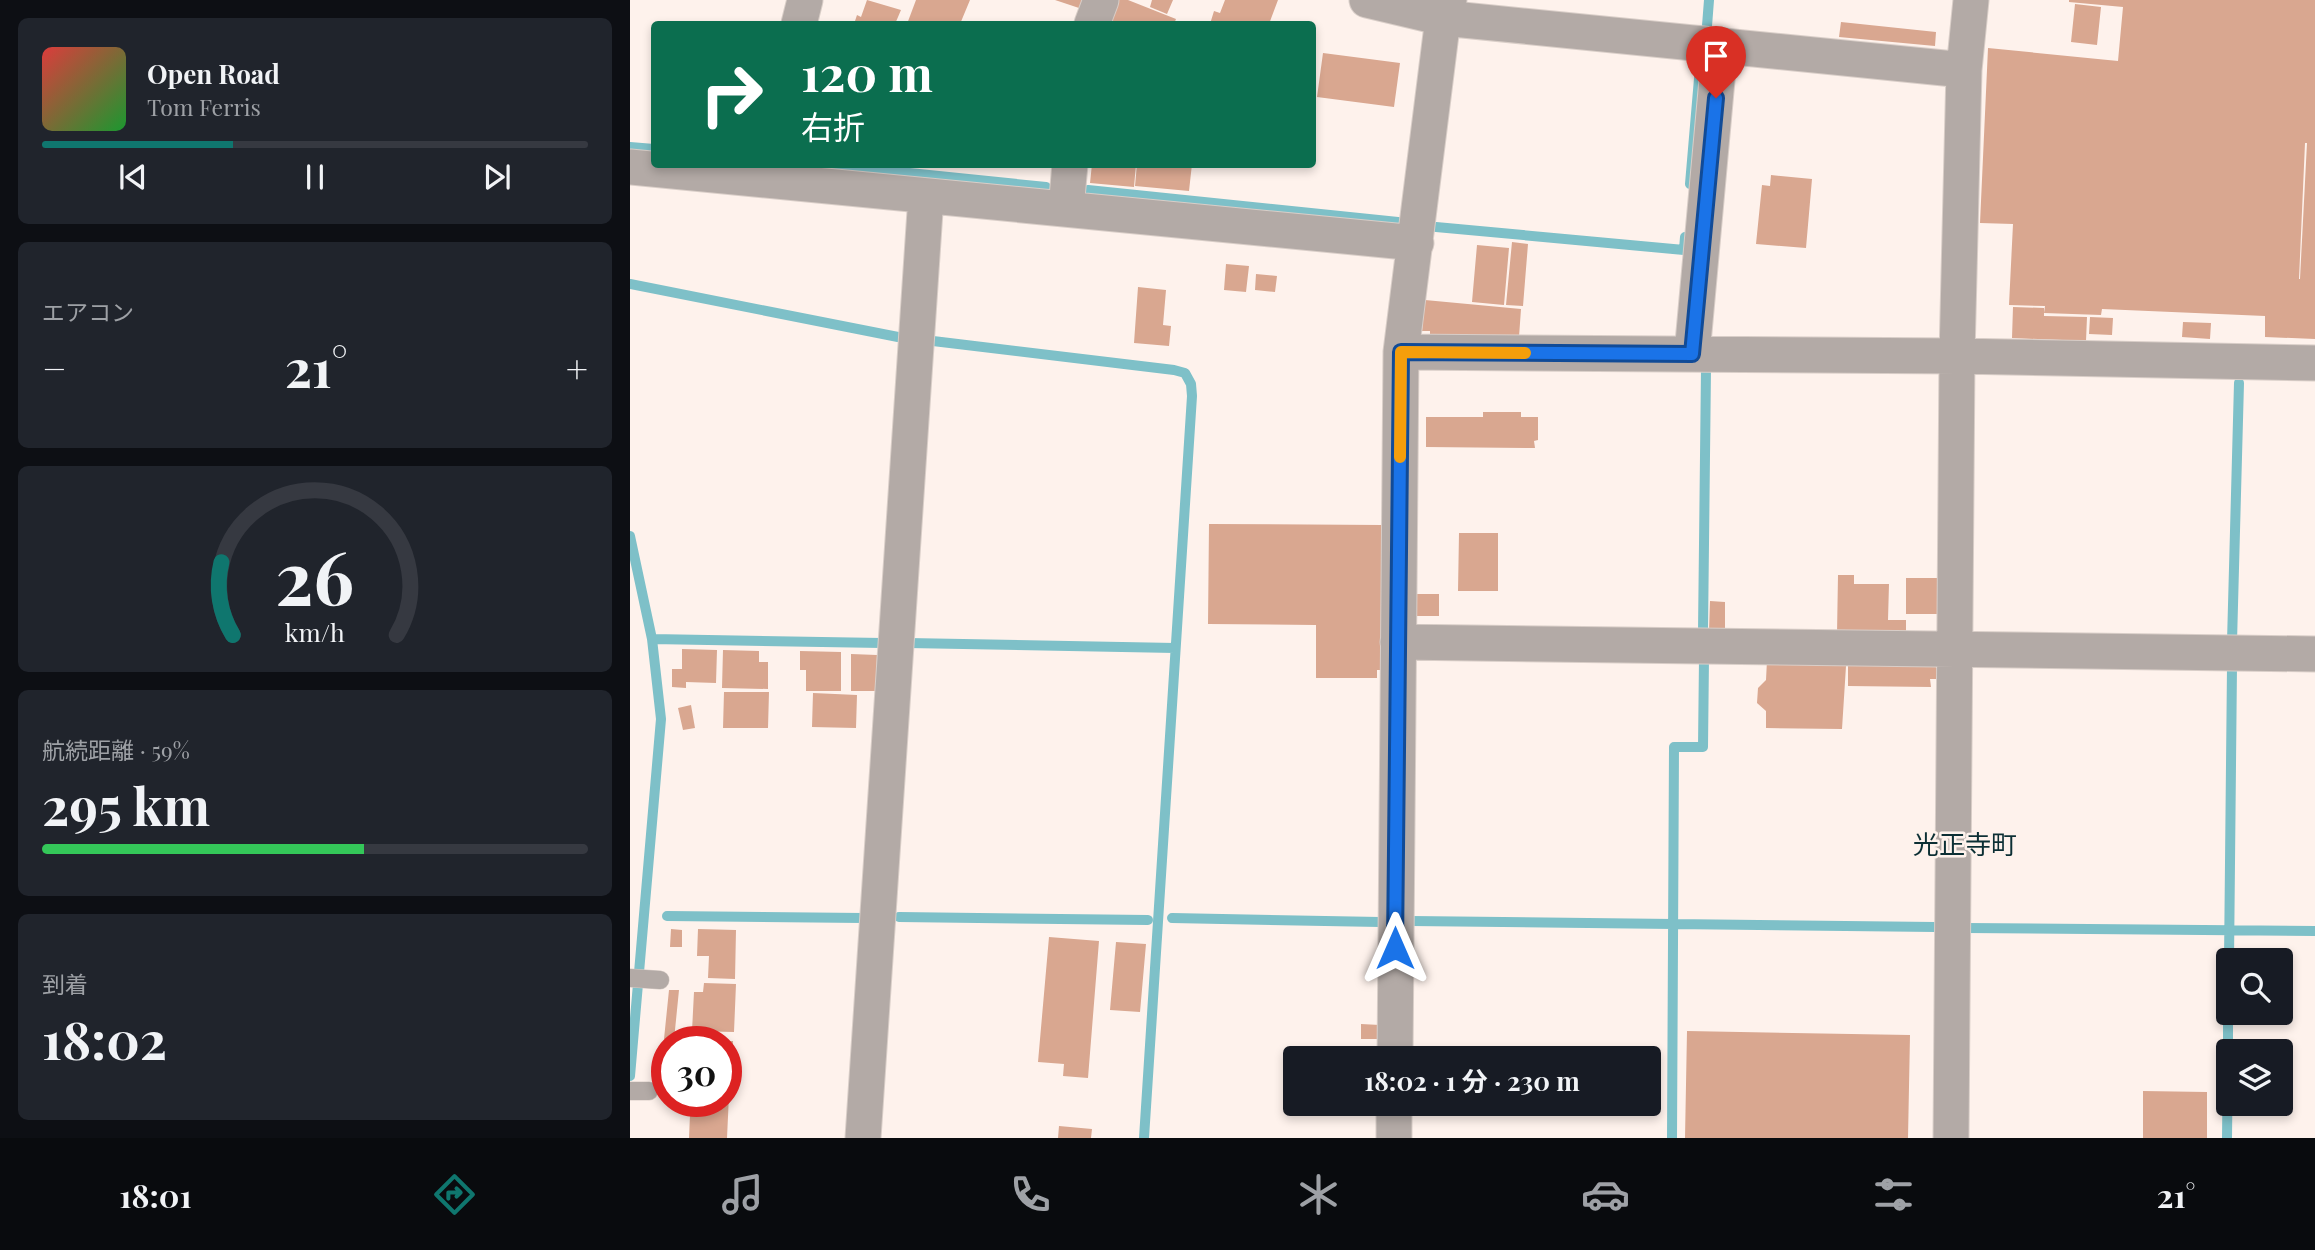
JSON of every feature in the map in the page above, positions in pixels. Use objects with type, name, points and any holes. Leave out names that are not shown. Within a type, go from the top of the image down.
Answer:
[{"type":"street","points":[[800,21],[805,0]]},
{"type":"street","points":[[1093,21],[1101,0]]},
{"type":"street","points":[[1367,0],[1720,47],[1964,70]]},
{"type":"street","points":[[1951,1138],[1957,356],[1964,70],[1971,0]]},
{"type":"street","points":[[1395,1046],[1401,352],[1446,9]]},
{"type":"street","points":[[1692,354],[1720,47]]},
{"type":"street","points":[[630,167],[651,168]]},
{"type":"street","points":[[657,168],[763,172],[926,196],[1416,243]]},
{"type":"street","points":[[1066,209],[1070,168]]},
{"type":"street","points":[[863,1138],[926,196]]},
{"type":"street","points":[[1401,352],[1957,356],[2315,363]]},
{"type":"street","points":[[1398,642],[2315,654]]},
{"type":"street","points":[[1394,1116],[1394,1138]]},
{"type":"lane","points":[[630,978],[660,980]]},
{"type":"lane","points":[[630,1091],[649,1091]]},
{"type":"building","points":[[867,0],[901,10],[896,21],[855,21],[857,15],[861,17]]},
{"type":"building","points":[[916,0],[970,0],[961,21],[908,21]]},
{"type":"building","points":[[1055,0],[1085,0],[1082,9]]},
{"type":"building","points":[[1118,0],[1128,0],[1176,19],[1175,21],[1109,21]]},
{"type":"building","points":[[1152,0],[1173,0],[1167,14],[1150,7]]},
{"type":"building","points":[[1225,0],[1278,0],[1270,21],[1211,21],[1214,11],[1220,13]]},
{"type":"building","points":[[2315,0],[2315,339],[2265,337],[2265,316],[2102,309],[2101,315],[2044,313],[2045,306],[2009,305],[2013,224],[1980,223],[1988,48],[2118,61],[2123,7],[2069,2]],"holes":[[[2305,143],[2300,279],[2299,279]]]},
{"type":"building","points":[[2075,4],[2101,7],[2097,45],[2071,42]]},
{"type":"building","points":[[1841,22],[1936,32],[1935,46],[1839,37]]},
{"type":"building","points":[[1323,53],[1400,63],[1394,107],[1317,97]]},
{"type":"building","points":[[1092,168],[1136,168],[1134,187],[1090,183]]},
{"type":"building","points":[[1137,168],[1192,168],[1189,191],[1135,186]]},
{"type":"building","points":[[1771,175],[1812,179],[1806,248],[1756,244],[1762,185],[1770,186]]},
{"type":"building","points":[[1512,242],[1528,244],[1523,306],[1506,305]]},
{"type":"building","points":[[1477,245],[1509,248],[1504,305],[1472,302]]},
{"type":"building","points":[[1226,264],[1249,266],[1246,292],[1224,290]]},
{"type":"building","points":[[1256,274],[1277,276],[1275,292],[1255,290]]},
{"type":"building","points":[[1138,287],[1166,290],[1163,325],[1171,326],[1169,346],[1134,343]]},
{"type":"building","points":[[1425,300],[1521,309],[1519,337],[1430,337],[1430,331],[1422,331]]},
{"type":"building","points":[[2013,307],[2044,308],[2044,316],[2087,317],[2086,341],[2012,338]]},
{"type":"building","points":[[2090,317],[2113,318],[2112,335],[2089,334]]},
{"type":"building","points":[[2183,322],[2211,323],[2210,339],[2182,337]]},
{"type":"building","points":[[1483,412],[1521,412],[1521,417],[1538,417],[1538,440],[1534,441],[1535,448],[1426,447],[1426,417],[1483,417]]},
{"type":"building","points":[[1209,524],[1382,525],[1381,670],[1377,670],[1377,678],[1316,678],[1316,625],[1208,624]]},
{"type":"building","points":[[1459,533],[1498,533],[1498,591],[1458,591]]},
{"type":"building","points":[[1838,575],[1854,575],[1854,584],[1889,584],[1888,620],[1906,620],[1906,635],[1837,634]]},
{"type":"building","points":[[1906,578],[1940,578],[1939,614],[1906,614]]},
{"type":"building","points":[[1415,594],[1439,594],[1439,616],[1415,616]]},
{"type":"building","points":[[1710,601],[1725,602],[1725,631],[1709,631]]},
{"type":"building","points":[[682,649],[717,650],[716,683],[686,682],[686,688],[672,687],[672,669],[682,669]]},
{"type":"building","points":[[723,650],[759,651],[759,662],[768,662],[768,689],[722,688]]},
{"type":"building","points":[[800,651],[841,652],[841,691],[806,691],[806,670],[800,670]]},
{"type":"building","points":[[851,654],[877,655],[876,691],[851,691]]},
{"type":"building","points":[[1848,658],[1927,660],[1938,669],[1938,679],[1930,679],[1931,687],[1848,686]]},
{"type":"building","points":[[1767,660],[1834,661],[1834,666],[1846,666],[1842,729],[1766,728],[1766,711],[1757,703],[1758,688],[1766,680]]},
{"type":"building","points":[[724,692],[769,692],[768,728],[723,728]]},
{"type":"building","points":[[813,693],[857,695],[856,728],[812,727]]},
{"type":"building","points":[[691,705],[695,728],[683,730],[678,708]]},
{"type":"building","points":[[671,929],[682,930],[682,947],[670,947]]},
{"type":"building","points":[[698,929],[736,930],[735,979],[708,978],[709,956],[697,956]]},
{"type":"building","points":[[1049,937],[1099,941],[1088,1078],[1063,1076],[1064,1064],[1038,1062]]},
{"type":"building","points":[[1116,942],[1146,944],[1140,1012],[1110,1010]]},
{"type":"building","points":[[704,983],[736,984],[734,1026],[692,1026],[694,992],[703,992]]},
{"type":"building","points":[[669,990],[679,990],[675,1026],[665,1026]]},
{"type":"building","points":[[1361,1024],[1380,1025],[1380,1039],[1361,1039]]},
{"type":"building","points":[[1687,1031],[1910,1035],[1908,1138],[1685,1138]]},
{"type":"building","points":[[2143,1091],[2207,1092],[2207,1138],[2143,1138]]},
{"type":"building","points":[[690,1117],[728,1117],[727,1138],[689,1138]]},
{"type":"building","points":[[1059,1126],[1092,1129],[1091,1138],[1058,1138]]},
{"type":"waterway","points":[[1707,26],[1709,0]]},
{"type":"waterway","points":[[1690,184],[1700,67]]},
{"type":"waterway","points":[[630,147],[651,149]]},
{"type":"waterway","points":[[860,168],[1046,187]]},
{"type":"waterway","points":[[1088,190],[1398,222]]},
{"type":"waterway","points":[[1436,227],[1684,250],[1685,237]]},
{"type":"waterway","points":[[630,284],[898,337]]},
{"type":"waterway","points":[[933,341],[1174,370],[1185,373],[1191,384],[1144,1138]]},
{"type":"waterway","points":[[1703,631],[1706,369]]},
{"type":"waterway","points":[[2232,642],[2239,383]]},
{"type":"waterway","points":[[630,536],[652,639],[661,719],[630,1076]]},
{"type":"waterway","points":[[652,639],[882,643]]},
{"type":"waterway","points":[[908,643],[1175,648]]},
{"type":"waterway","points":[[1672,1138],[1674,747],[1703,747],[1704,658]]},
{"type":"waterway","points":[[2229,948],[2232,666]]},
{"type":"waterway","points":[[667,916],[863,918]]},
{"type":"waterway","points":[[899,917],[1148,920]]},
{"type":"waterway","points":[[1172,918],[1380,922]]},
{"type":"waterway","points":[[1411,921],[1935,927]]},
{"type":"waterway","points":[[1966,928],[2315,931]]},
{"type":"waterway","points":[[2228,1025],[2228,1039]]},
{"type":"waterway","points":[[2227,1116],[2227,1138]]},
{"type":"slow traffic","points":[[1400,457],[1401,352],[1525,353]]},
{"type":"district","name":"光正寺町","points":[[1965,843]]},
{"type":"route","points":[[1395,948],[1401,352],[1692,354],[1716,98]]}]
